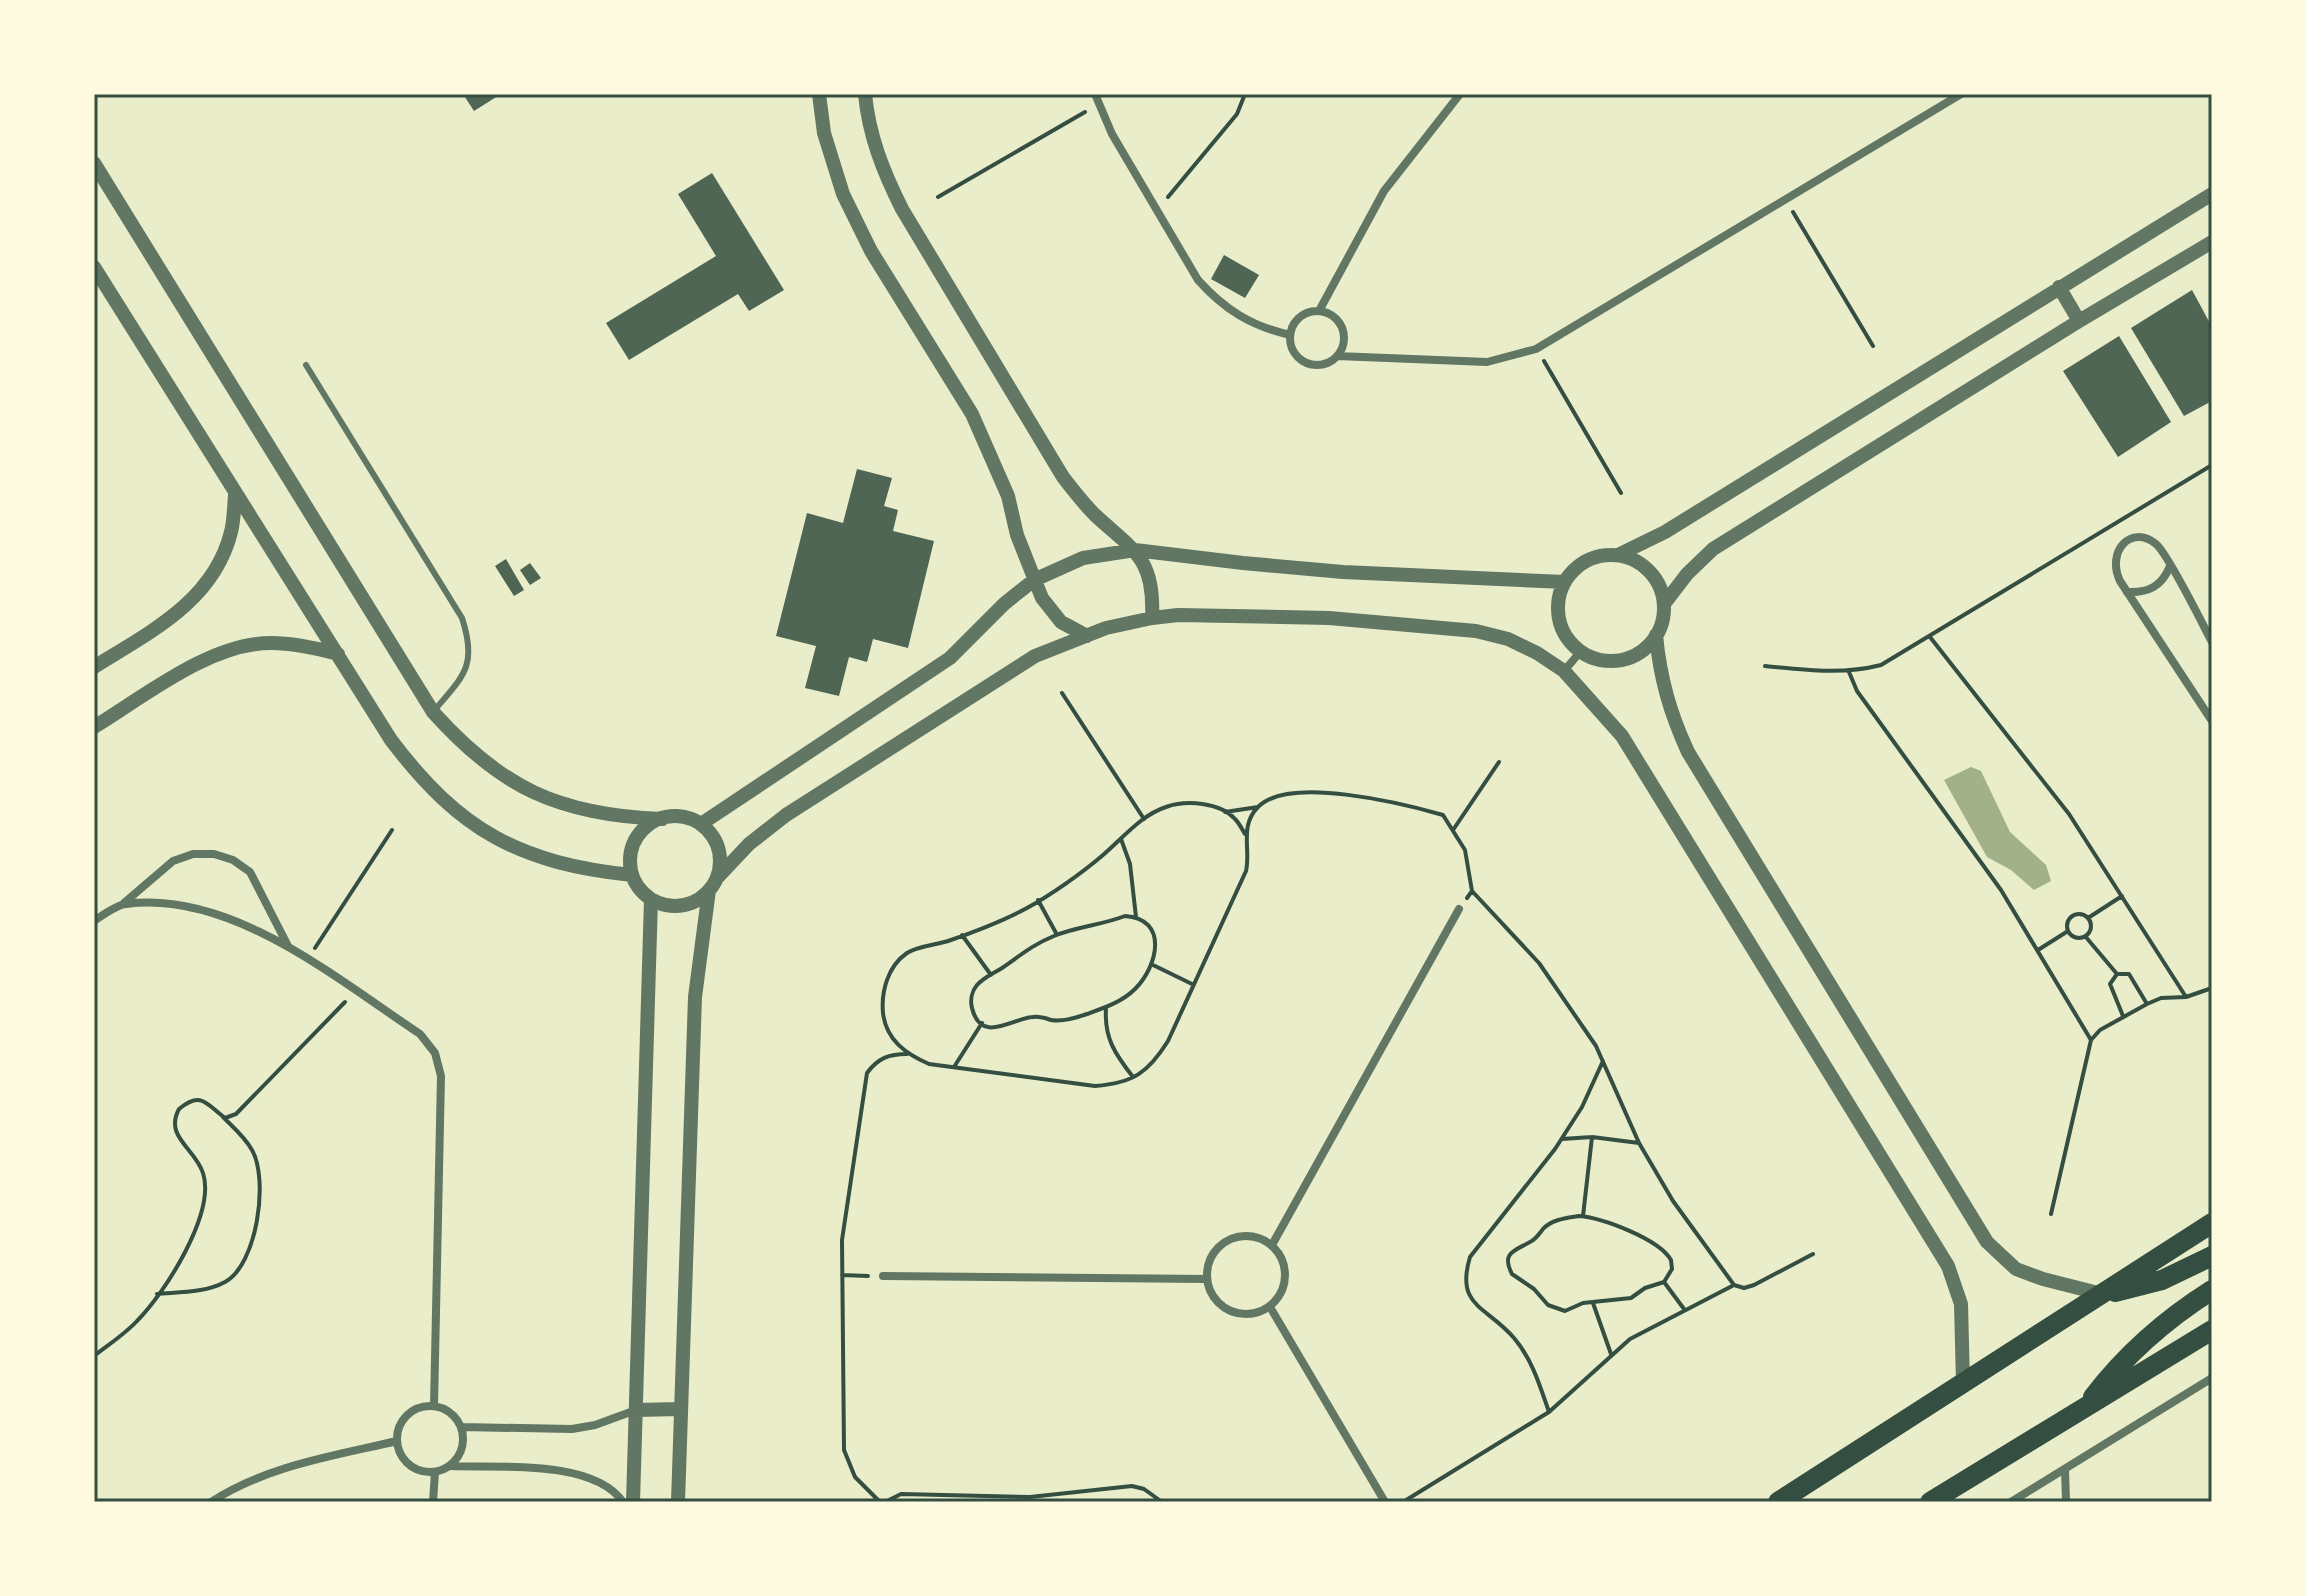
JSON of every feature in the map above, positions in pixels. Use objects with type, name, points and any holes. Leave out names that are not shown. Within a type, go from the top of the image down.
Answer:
[{"type":"main road","points":[[1778,1502],[2212,1223]]},
{"type":"main road","points":[[2102,1294],[2162,1280],[2212,1256]]},
{"type":"main road","points":[[2083,1410],[2140,1345],[2166,1322],[2212,1290]]},
{"type":"main road","points":[[1930,1502],[2212,1330]]},
{"type":"street","points":[[819,94],[824,133],[843,194],[871,251],[972,414],[1008,496],[1017,535],[1034,580],[1051,612],[1073,630],[1087,636]]},
{"type":"street","points":[[865,94],[868,121],[880,167],[902,209],[1063,477],[1092,512],[1135,550],[1148,574],[1152,618]]},
{"type":"street","points":[[1095,94],[1097,105],[1198,280],[1217,301],[1239,318],[1290,335]]},
{"type":"street","points":[[1319,311],[1384,191],[1460,94]]},
{"type":"street","points":[[1337,356],[1487,362],[1536,349],[1961,94]]},
{"type":"street","points":[[94,163],[433,712],[462,744],[496,772],[534,793],[575,808],[618,817],[662,819]]},
{"type":"street","points":[[1618,555],[1665,532],[2212,194]]},
{"type":"street","points":[[1664,604],[1687,574],[1713,549],[2079,321],[2212,242]]},
{"type":"street","points":[[94,267],[391,740],[420,778],[455,811],[494,838],[538,857],[584,870],[632,875]]},
{"type":"street","points":[[2059,287],[2079,321]]},
{"type":"street","points":[[1311,311],[1319,311],[1329,313],[1342,328],[1342,347],[1328,363],[1317,365],[1306,363],[1296,356],[1290,335],[1297,320],[1311,311]]},
{"type":"street","points":[[94,667],[169,619],[198,596],[219,566],[232,531],[235,495]]},
{"type":"street","points":[[2212,642],[2155,543],[2136,538],[2126,542],[2119,549],[2114,568],[2212,721]]},
{"type":"street","points":[[701,824],[950,658],[1004,604],[1034,580],[1083,558],[1135,550],[1343,572],[1565,582]]},
{"type":"street","points":[[1618,555],[1635,560],[1650,571],[1660,586],[1664,604],[1663,620],[1645,648],[1630,657],[1613,661],[1596,659],[1569,641],[1561,627],[1559,596],[1574,569],[1587,560],[1618,555]]},
{"type":"street","points":[[2127,592],[2141,593],[2154,588],[2165,579],[2170,566]]},
{"type":"street","points":[[678,1502],[695,997],[713,884],[720,863],[712,835],[701,824],[675,816],[646,827],[635,841],[630,858],[632,875],[639,889],[651,899],[666,905],[683,906],[698,900],[713,884],[749,844],[786,815],[1035,656],[1126,623],[1178,615],[1329,618],[1476,631],[1508,639],[1564,671],[1622,736],[1948,1266],[1961,1304],[1963,1383]]},
{"type":"street","points":[[1656,635],[1663,689],[1688,752],[1987,1242],[2016,1269],[2102,1294]]},
{"type":"street","points":[[94,727],[201,662],[234,648],[269,643],[292,644],[338,654]]},
{"type":"street","points":[[1564,671],[1581,651]]},
{"type":"street","points":[[94,921],[123,903],[173,861],[193,854],[214,854],[233,860],[250,872],[289,947]]},
{"type":"street","points":[[633,1502],[651,899]]},
{"type":"street","points":[[123,903],[167,904],[210,911],[251,926],[289,947],[420,1034],[435,1053],[441,1076],[434,1406]]},
{"type":"street","points":[[1272,1245],[1459,909]]},
{"type":"street","points":[[1247,1236],[1260,1238],[1272,1245],[1280,1254],[1285,1276],[1278,1298],[1270,1307],[1244,1315],[1230,1312],[1219,1304],[1210,1293],[1206,1279],[1207,1266],[1213,1254],[1222,1244],[1247,1236]]},
{"type":"street","points":[[883,1276],[1206,1279]]},
{"type":"street","points":[[1270,1307],[1385,1502]]},
{"type":"street","points":[[2011,1502],[2212,1378]]},
{"type":"street","points":[[451,1466],[460,1455],[464,1441],[455,1417],[434,1406],[407,1415],[397,1441],[405,1461],[423,1472],[435,1472],[451,1466],[571,1471],[601,1481],[623,1502]]},
{"type":"street","points":[[461,1427],[572,1429],[595,1425],[636,1410],[680,1409]]},
{"type":"street","points":[[211,1502],[224,1493],[288,1465],[397,1441]]},
{"type":"street","points":[[2065,1469],[2066,1502]]},
{"type":"street","points":[[433,1502],[435,1472]]},
{"type":"lane","points":[[306,365],[462,618],[470,643],[468,660],[462,676],[433,712]]},
{"type":"path","points":[[1157,210],[1237,114],[1245,94]]},
{"type":"path","points":[[938,197],[1097,105]]},
{"type":"path","points":[[1785,200],[1873,346]]},
{"type":"path","points":[[1536,349],[1621,493]]},
{"type":"path","points":[[1765,666],[1849,672],[1881,665],[2212,465]]},
{"type":"path","points":[[1930,637],[2069,814],[2186,997]]},
{"type":"path","points":[[1849,672],[1857,691],[2001,890],[2091,1040]]},
{"type":"path","points":[[1062,693],[1144,819]]},
{"type":"path","points":[[1453,830],[1499,762]]},
{"type":"path","points":[[1224,812],[1258,807],[1279,796],[1305,792],[1392,800],[1443,815],[1465,850],[1472,891],[1539,963],[1596,1046],[1639,1143],[1673,1201],[1734,1285],[1744,1288],[1754,1285],[1813,1254]]},
{"type":"path","points":[[1189,803],[1212,806],[1233,817],[1245,834],[1248,861],[1168,1041],[1156,1060],[1134,1078],[1118,1084],[1095,1086],[929,1064],[907,1054],[893,1039],[884,1021],[882,1001],[886,981],[897,963],[909,952],[962,935],[1028,908],[1099,858],[1144,819],[1165,807],[1189,803]]},
{"type":"path","points":[[1245,834],[1258,807]]},
{"type":"path","points":[[308,960],[392,830]]},
{"type":"path","points":[[1121,839],[1133,877],[1136,917]]},
{"type":"path","points":[[1459,909],[1472,891]]},
{"type":"path","points":[[2088,918],[2122,896]]},
{"type":"path","points":[[1038,900],[1057,934]]},
{"type":"path","points":[[2077,914],[2088,918],[2090,927],[2085,935],[2076,937],[2068,931],[2072,916],[2077,914]]},
{"type":"path","points":[[1125,916],[1136,917],[1154,931],[1156,943],[1150,964],[1137,987],[1123,999],[1078,1017],[1054,1020],[1031,1016],[998,1028],[982,1023],[972,1009],[971,998],[975,987],[1022,951],[1057,934],[1125,916]]},
{"type":"path","points":[[2038,950],[2068,931]]},
{"type":"path","points":[[962,935],[991,975]]},
{"type":"path","points":[[2085,935],[2117,974]]},
{"type":"path","points":[[1150,964],[1192,984]]},
{"type":"path","points":[[2117,974],[2129,974],[2147,1004]]},
{"type":"path","points":[[2117,974],[2110,984],[2123,1016]]},
{"type":"path","points":[[2051,1214],[2091,1040],[2100,1030],[2147,1004],[2161,998],[2186,997],[2212,988]]},
{"type":"path","points":[[221,1116],[236,1114],[355,992]]},
{"type":"path","points":[[1106,1008],[1105,1026],[1109,1043],[1134,1078]]},
{"type":"path","points":[[954,1067],[982,1023]]},
{"type":"path","points":[[907,1054],[884,1057],[867,1073],[842,1240],[844,1450],[855,1477],[882,1502],[901,1494],[1030,1497],[1132,1486],[1144,1489],[1162,1502]]},
{"type":"path","points":[[1549,1412],[1536,1373],[1514,1338],[1474,1301],[1464,1278],[1470,1257],[1582,1107],[1603,1061]]},
{"type":"path","points":[[94,1356],[138,1321],[194,1237],[205,1184],[197,1162],[173,1127],[179,1109],[196,1100],[206,1101],[244,1139],[257,1161],[258,1221],[245,1262],[238,1273],[214,1287],[157,1294]]},
{"type":"path","points":[[1561,1139],[1592,1137],[1639,1143]]},
{"type":"path","points":[[1583,1216],[1592,1137]]},
{"type":"path","points":[[1583,1216],[1635,1234],[1667,1253],[1672,1269],[1664,1282],[1645,1288],[1624,1301],[1583,1303],[1565,1311],[1548,1305],[1534,1289],[1512,1274],[1509,1267],[1512,1251],[1530,1242],[1545,1226],[1561,1219],[1583,1216]]},
{"type":"path","points":[[842,1275],[883,1276]]},
{"type":"path","points":[[1664,1282],[1684,1309]]},
{"type":"path","points":[[1403,1502],[1549,1412],[1630,1339],[1734,1285]]},
{"type":"path","points":[[1593,1303],[1611,1355]]},
{"type":"shaded area","points":[[1971,767],[1981,771],[2010,832],[2046,865],[2051,881],[2034,890],[2011,870],[1987,857],[1944,780]]},
{"type":"building","points":[[463,94],[501,94],[474,111]]},
{"type":"building","points":[[712,173],[784,290],[749,311],[738,294],[629,360],[606,323],[716,256],[678,194]]},
{"type":"building","points":[[1224,255],[1259,275],[1245,298],[1211,279]]},
{"type":"building","points":[[2192,290],[2212,327],[2212,401],[2184,416],[2131,328]]},
{"type":"building","points":[[2119,336],[2171,422],[2118,457],[2063,371]]},
{"type":"building","points":[[857,469],[892,478],[884,506],[898,510],[893,531],[934,541],[908,648],[873,639],[867,662],[849,657],[839,696],[805,688],[816,646],[776,636],[807,513],[843,523]]},
{"type":"building","points":[[506,559],[524,590],[514,596],[495,566]]},
{"type":"building","points":[[530,563],[541,578],[530,585],[520,570]]}]
